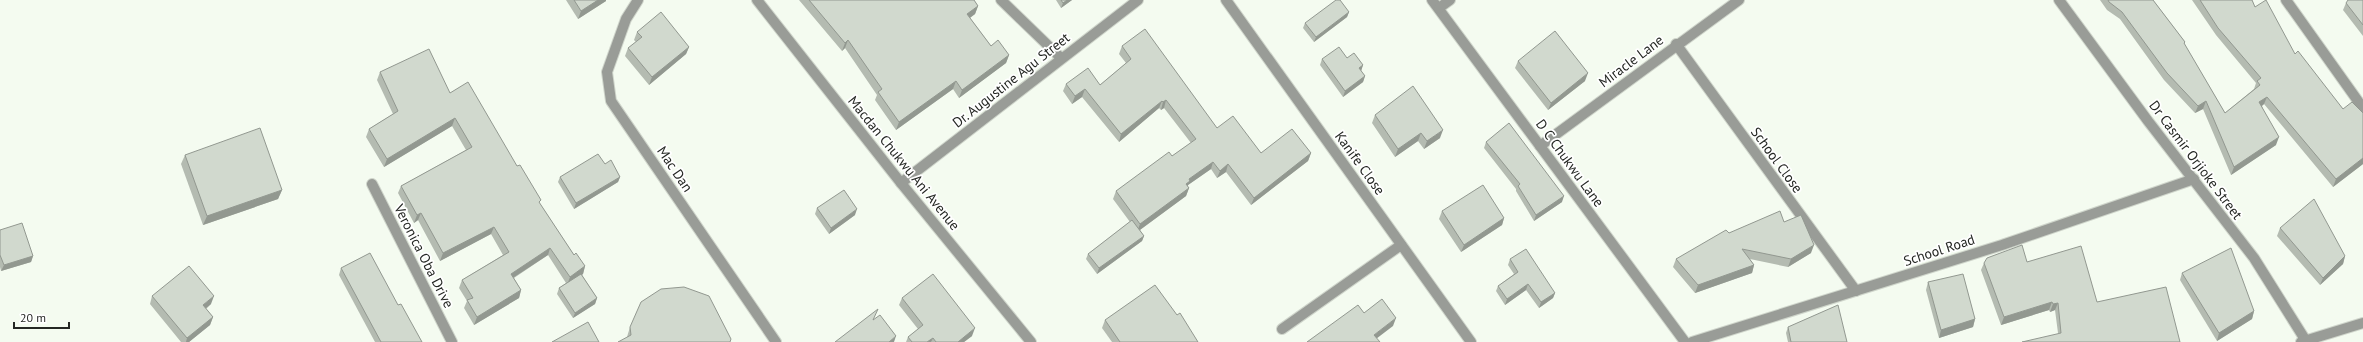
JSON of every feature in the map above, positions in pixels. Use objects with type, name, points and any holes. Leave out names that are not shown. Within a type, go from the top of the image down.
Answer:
[{"type":"street","name":"Mac Dan","points":[[638,0],[626,19],[607,72],[611,101],[776,342]]},
{"type":"street","name":"Macdan Chukwu Ani Avenue","points":[[757,0],[901,183],[1031,342]]},
{"type":"street","points":[[1001,0],[1061,58]]},
{"type":"street","name":"Dr. Augustine Agu Street","points":[[901,183],[1138,0]]},
{"type":"street","name":"Kanife Close","points":[[1226,0],[1471,342]]},
{"type":"street","points":[[1436,4],[1450,0]]},
{"type":"street","name":"Miracle Lane","points":[[1540,146],[1676,44],[1739,0]]},
{"type":"street","name":"Dr Casmir Orjioke Street","points":[[2059,0],[2254,258],[2304,341]]},
{"type":"street","points":[[2286,0],[2363,108]]},
{"type":"street","name":"D C Chukwu Lane","points":[[1436,4],[1685,342]]},
{"type":"street","name":"School Close","points":[[1676,44],[1856,291]]},
{"type":"street","name":"School Road","points":[[1692,342],[2002,245],[2194,179]]},
{"type":"street","name":"Veronica Oba Drive","points":[[372,184],[452,342]]},
{"type":"street","points":[[1282,329],[1401,245]]},
{"type":"street","points":[[2304,341],[2363,323]]},
{"type":"building","points":[[574,0],[598,0],[581,11]]},
{"type":"building","points":[[809,0],[974,0],[978,6],[967,14],[991,46],[998,40],[1009,55],[962,90],[956,81],[899,122],[878,92],[882,89],[848,40],[845,43]]},
{"type":"building","points":[[1336,0],[1340,0],[1349,12],[1316,37],[1305,23]]},
{"type":"building","points":[[2108,0],[2153,0],[2185,42],[2184,43],[2225,113],[2260,85],[2257,81],[2261,78],[2218,28],[2200,0],[2252,0],[2255,7],[2266,0],[2295,54],[2298,51],[2343,109],[2352,102],[2363,113],[2363,158],[2336,179],[2267,97],[2259,102],[2279,137],[2234,167],[2206,101],[2198,106],[2167,73],[2122,12]]},
{"type":"building","points":[[2348,0],[2363,0],[2363,25],[2346,3]]},
{"type":"building","points":[[661,12],[689,47],[652,77],[628,48],[642,37],[637,32]]},
{"type":"building","points":[[1145,29],[1217,128],[1233,116],[1261,153],[1292,129],[1311,153],[1254,198],[1228,164],[1220,171],[1213,162],[1189,179],[1190,181],[1186,184],[1189,188],[1140,224],[1116,191],[1169,152],[1172,156],[1196,139],[1166,100],[1163,102],[1162,101],[1121,134],[1085,89],[1075,96],[1066,84],[1088,68],[1100,85],[1131,59],[1122,46]]},
{"type":"building","points":[[1555,31],[1588,73],[1551,103],[1518,61]]},
{"type":"building","points":[[1339,47],[1347,58],[1354,53],[1363,65],[1359,68],[1365,76],[1345,91],[1322,59]]},
{"type":"building","points":[[429,49],[450,93],[468,82],[517,166],[520,165],[541,200],[539,202],[574,255],[576,253],[585,266],[570,277],[550,248],[511,274],[521,290],[477,317],[467,300],[473,298],[462,280],[509,252],[494,227],[443,253],[421,213],[417,215],[401,186],[472,147],[455,118],[387,159],[369,129],[398,111],[380,72]]},
{"type":"building","points":[[1413,86],[1443,130],[1427,141],[1421,133],[1398,149],[1375,115]]},
{"type":"building","points":[[1509,123],[1564,196],[1536,215],[1518,186],[1520,184],[1486,142]]},
{"type":"building","points":[[260,128],[282,190],[207,216],[185,155]]},
{"type":"building","points":[[598,154],[605,164],[611,160],[620,177],[576,203],[560,177]]},
{"type":"building","points":[[1483,185],[1504,218],[1464,245],[1442,211]]},
{"type":"building","points":[[844,190],[857,209],[831,228],[817,208]]},
{"type":"building","points":[[2314,199],[2345,256],[2323,278],[2280,228]]},
{"type":"building","points":[[1780,211],[1784,222],[1801,215],[1814,245],[1791,259],[1742,249],[1754,265],[1698,285],[1676,259],[1726,230],[1729,233]]},
{"type":"building","points":[[1132,220],[1144,236],[1099,268],[1088,254]]},
{"type":"building","points":[[22,223],[33,256],[4,265],[0,255],[0,230]]},
{"type":"building","points":[[2022,245],[2027,262],[2081,246],[2097,302],[2166,287],[2180,342],[2022,342],[2061,333],[2058,303],[2053,304],[2052,302],[2004,317],[1984,263],[1987,258]]},
{"type":"building","points":[[2231,248],[2254,311],[2219,333],[2182,273]]},
{"type":"building","points":[[1526,249],[1555,293],[1541,302],[1528,284],[1507,299],[1498,286],[1518,272],[1510,259]]},
{"type":"building","points":[[370,253],[398,305],[401,304],[422,342],[381,342],[341,268]]},
{"type":"building","points":[[189,266],[214,296],[203,305],[213,317],[187,338],[152,296]]},
{"type":"building","points":[[581,274],[597,298],[575,313],[559,288]]},
{"type":"building","points":[[933,274],[975,328],[958,342],[936,342],[933,338],[927,342],[912,342],[908,337],[923,325],[902,298]]},
{"type":"building","points":[[1963,274],[1975,319],[1941,330],[1928,282]]},
{"type":"building","points":[[1155,285],[1177,315],[1180,313],[1198,342],[1120,342],[1105,320]]},
{"type":"building","points":[[684,287],[709,296],[731,339],[730,342],[618,342],[631,335],[630,327],[641,302],[661,289]]},
{"type":"building","points":[[1382,299],[1396,318],[1374,335],[1380,342],[1307,342],[1358,305],[1364,313]]},
{"type":"building","points":[[1838,305],[1847,342],[1791,342],[1788,327]]},
{"type":"building","points":[[878,309],[873,320],[880,315],[896,336],[889,342],[835,342]]},
{"type":"building","points":[[588,322],[599,342],[552,342]]}]
